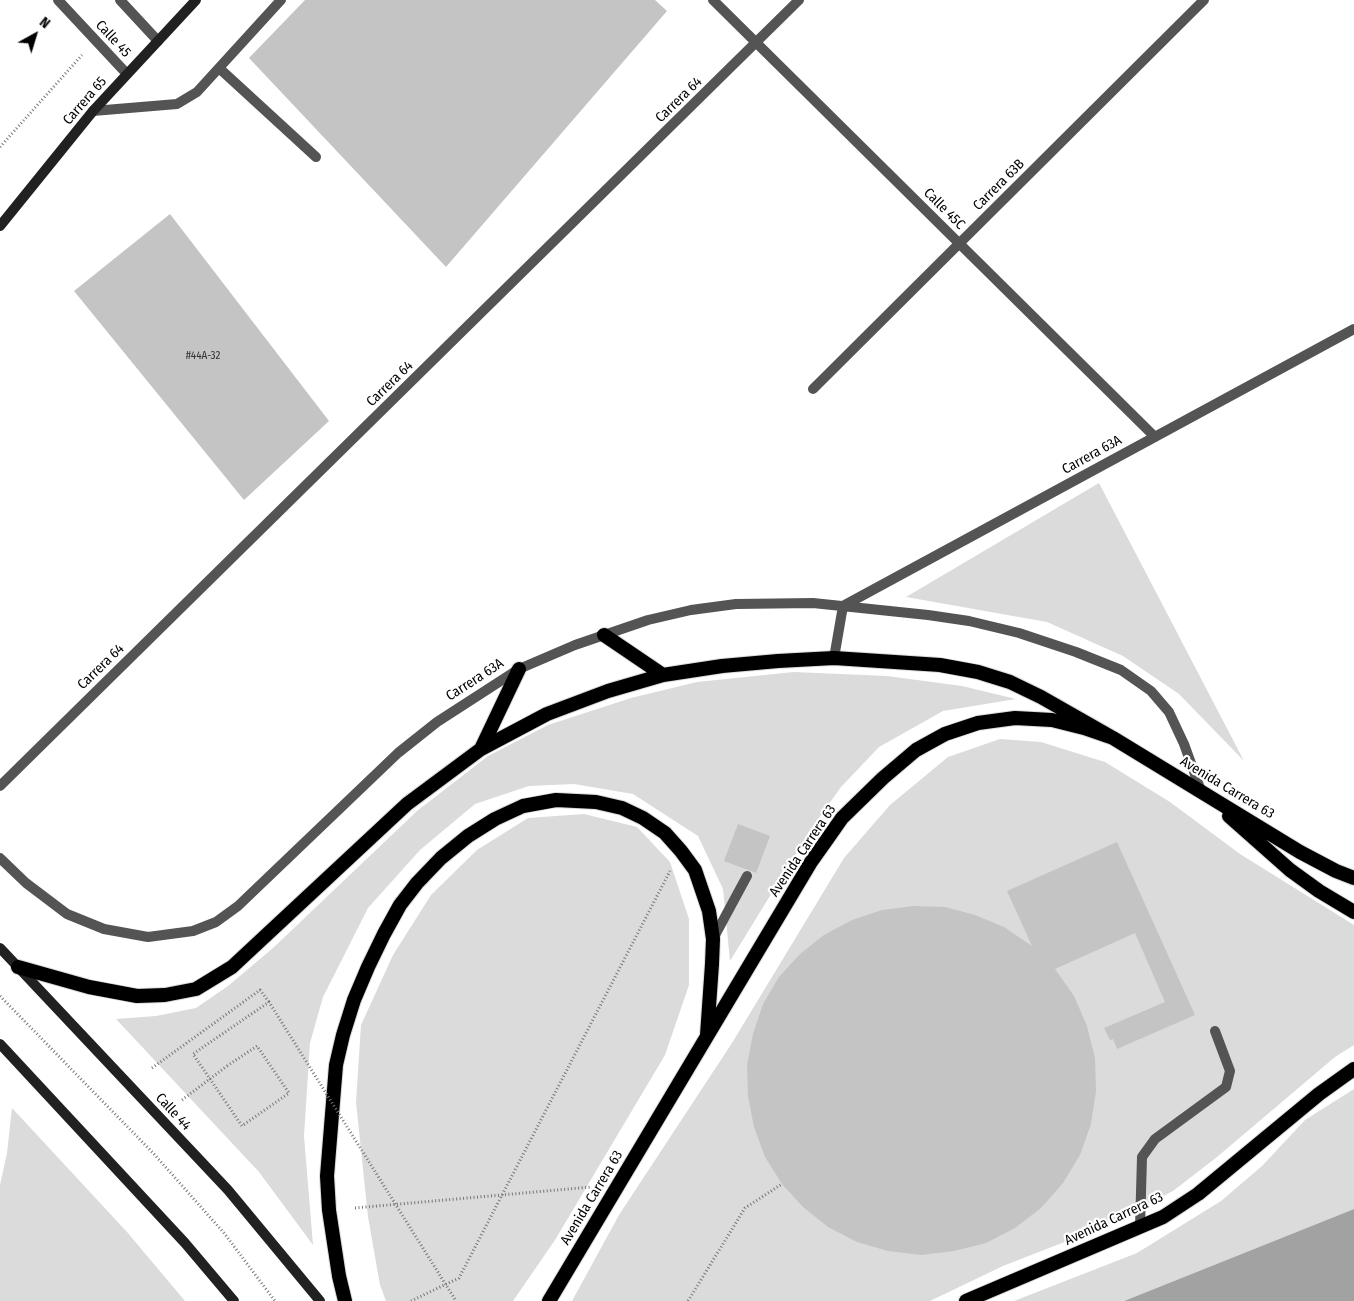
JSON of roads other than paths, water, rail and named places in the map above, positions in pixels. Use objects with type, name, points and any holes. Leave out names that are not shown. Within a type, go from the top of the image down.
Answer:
[{"type":"highway","points":[[604,635],[664,675]]},
{"type":"highway","points":[[18,966],[89,986],[137,996],[165,995],[196,989],[232,967],[407,804],[481,749],[547,714],[608,691],[664,675],[722,666],[834,658],[931,665],[978,672],[1010,682],[1041,697],[1113,738]]},
{"type":"highway","points":[[481,749],[519,669]]},
{"type":"highway","name":"Avenida Carrera 63","points":[[549,1301],[811,862],[842,818],[883,778],[916,750],[945,734],[978,723],[1014,718],[1052,720],[1113,738],[1300,852],[1336,871],[1354,878]]},
{"type":"highway","points":[[1200,791],[1290,870],[1319,891],[1354,912]]},
{"type":"highway","points":[[345,1301],[332,1229],[327,1176],[336,1065],[354,1000],[368,967],[400,905],[417,883],[441,858],[468,836],[495,819],[523,806],[556,800],[596,802],[622,808],[643,818],[665,834],[681,850],[695,870],[709,911],[713,938],[706,1040]]},
{"type":"highway","name":"Avenida Carrera 63","points":[[966,1301],[1163,1217],[1198,1194],[1319,1094],[1354,1068]]},
{"type":"main road","name":"Carrera 65","points":[[0,226],[93,111],[196,0]]},
{"type":"main road","name":"Calle 44","points":[[0,948],[228,1190],[320,1301]]},
{"type":"main road","points":[[0,1044],[185,1243],[234,1301]]},
{"type":"main road","points":[[540,1301],[566,1271]]},
{"type":"street","name":"Calle 45","points":[[58,0],[127,74]]},
{"type":"street","points":[[120,0],[158,40]]},
{"type":"street","points":[[93,111],[177,104],[197,92],[281,0]]},
{"type":"street","name":"Calle 45C","points":[[714,0],[1156,436]]},
{"type":"street","name":"Carrera 64","points":[[0,786],[799,0]]},
{"type":"street","name":"Carrera 63B","points":[[813,389],[1204,0]]},
{"type":"street","points":[[219,68],[316,158]]},
{"type":"street","name":"Carrera 63A","points":[[843,606],[1354,329]]},
{"type":"street","name":"Carrera 63A","points":[[0,858],[26,883],[67,914],[104,929],[148,938],[193,931],[216,922],[238,906],[398,753],[437,722],[519,669],[575,644],[648,620],[736,604],[803,603],[928,614],[1019,632],[1121,670],[1150,691],[1169,712],[1184,744],[1200,791]]},
{"type":"street","points":[[834,658],[843,606]]},
{"type":"street","points":[[713,938],[747,876]]},
{"type":"street","points":[[1140,1228],[1142,1157],[1155,1139],[1226,1088],[1230,1071],[1214,1032]]}]
